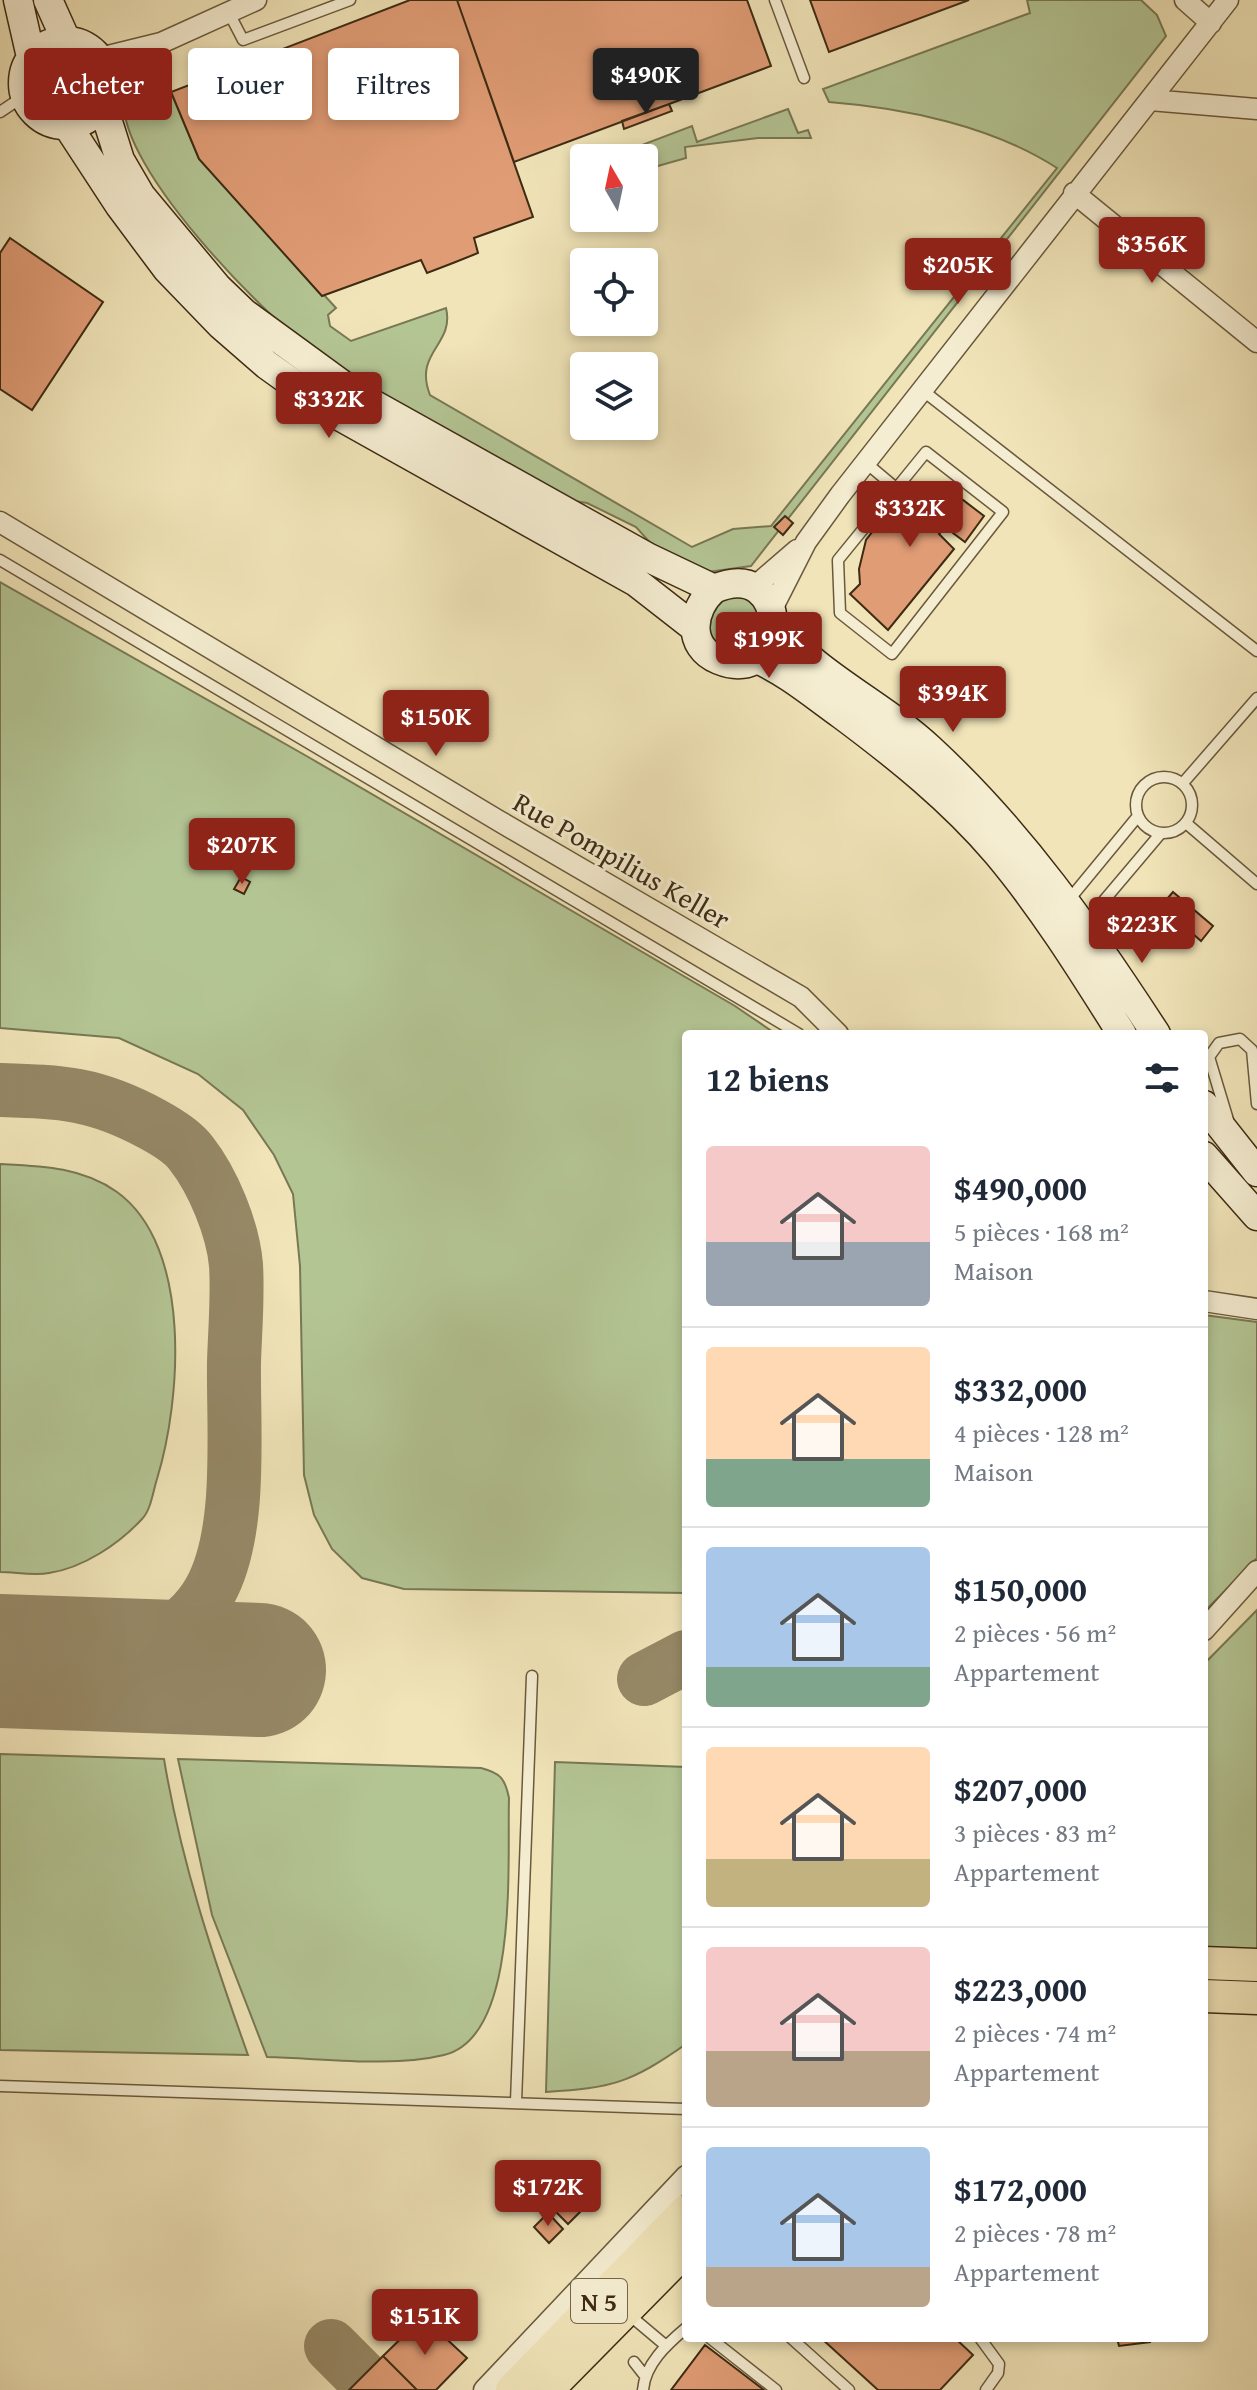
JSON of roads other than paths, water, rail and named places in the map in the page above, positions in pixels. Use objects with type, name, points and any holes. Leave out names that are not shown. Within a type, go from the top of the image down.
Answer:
[{"type":"main road","points":[[18,0],[29,48]]},
{"type":"main road","points":[[48,0],[66,40]]},
{"type":"main road","points":[[40,48],[66,40],[81,43],[84,48]]},
{"type":"main road","points":[[49,120],[69,128],[127,217],[167,269],[221,325],[267,365],[334,413],[636,582],[695,628]]},
{"type":"main road","points":[[62,125],[82,120]]},
{"type":"main road","points":[[111,120],[120,160],[141,196],[208,277],[244,313],[355,394],[649,558],[714,589]]},
{"type":"main road","points":[[767,607],[770,643],[755,658],[733,664],[712,657],[703,649],[695,628],[699,606],[714,589],[733,584],[767,607],[797,648],[900,721],[960,776],[1017,839],[1076,912],[1153,1030]]},
{"type":"main road","points":[[755,658],[782,671],[881,744],[942,797],[997,853],[1057,935],[1119,1030]]},
{"type":"main road","points":[[1208,1110],[1248,1162]]},
{"type":"main road","points":[[1208,1161],[1257,1216]]},
{"type":"main road","points":[[1208,1963],[1257,1965]]},
{"type":"main road","points":[[1208,1996],[1257,1998]]},
{"type":"main road","name":"N 5","points":[[512,2390],[682,2215]]},
{"type":"main road","name":"N 5","points":[[547,2390],[682,2253]]},
{"type":"street","points":[[154,48],[256,0]]},
{"type":"street","points":[[1185,0],[1211,23]]},
{"type":"street","points":[[767,607],[806,542],[920,389],[1228,0]]},
{"type":"street","points":[[1150,100],[1257,109]]},
{"type":"street","points":[[1074,193],[1257,342]]},
{"type":"street","name":"Rue Pompilius Keller","points":[[0,522],[485,813],[801,997],[834,1030]]},
{"type":"street","points":[[1208,1302],[1257,1309]]},
{"type":"street","points":[[1208,1626],[1257,1571]]},
{"type":"street","points":[[484,2390],[682,2180]]},
{"type":"lane","points":[[229,13],[243,40],[350,0]]},
{"type":"lane","points":[[775,0],[804,78]]},
{"type":"lane","points":[[0,112],[24,96]]},
{"type":"lane","points":[[920,389],[1257,651]]},
{"type":"lane","points":[[926,452],[1003,512],[892,654],[840,613],[838,560],[897,489],[926,452]]},
{"type":"lane","points":[[865,462],[897,489]]},
{"type":"lane","points":[[0,560],[792,1030]]},
{"type":"lane","points":[[1183,783],[1257,698]]},
{"type":"lane","points":[[1057,935],[1076,912],[1138,816],[1137,795],[1143,785],[1162,776],[1183,783],[1193,802],[1186,823],[1171,833],[1151,831],[1138,816]]},
{"type":"lane","points":[[1186,823],[1257,884]]},
{"type":"lane","points":[[1057,935],[1076,912],[1161,833]]},
{"type":"lane","points":[[1248,1162],[1211,1070],[1211,1050],[1219,1043],[1240,1039],[1252,1050],[1257,1104]]},
{"type":"lane","points":[[516,2102],[532,1676]]},
{"type":"lane","points":[[0,2086],[682,2109]]},
{"type":"lane","points":[[625,2311],[665,2345]]},
{"type":"lane","points":[[643,2390],[645,2376],[665,2345],[682,2331]]},
{"type":"lane","points":[[715,2342],[776,2390]]},
{"type":"lane","points":[[795,2342],[849,2390]]},
{"type":"lane","points":[[983,2342],[999,2364],[998,2373],[986,2390]]},
{"type":"lane","points":[[634,2362],[645,2376]]}]
